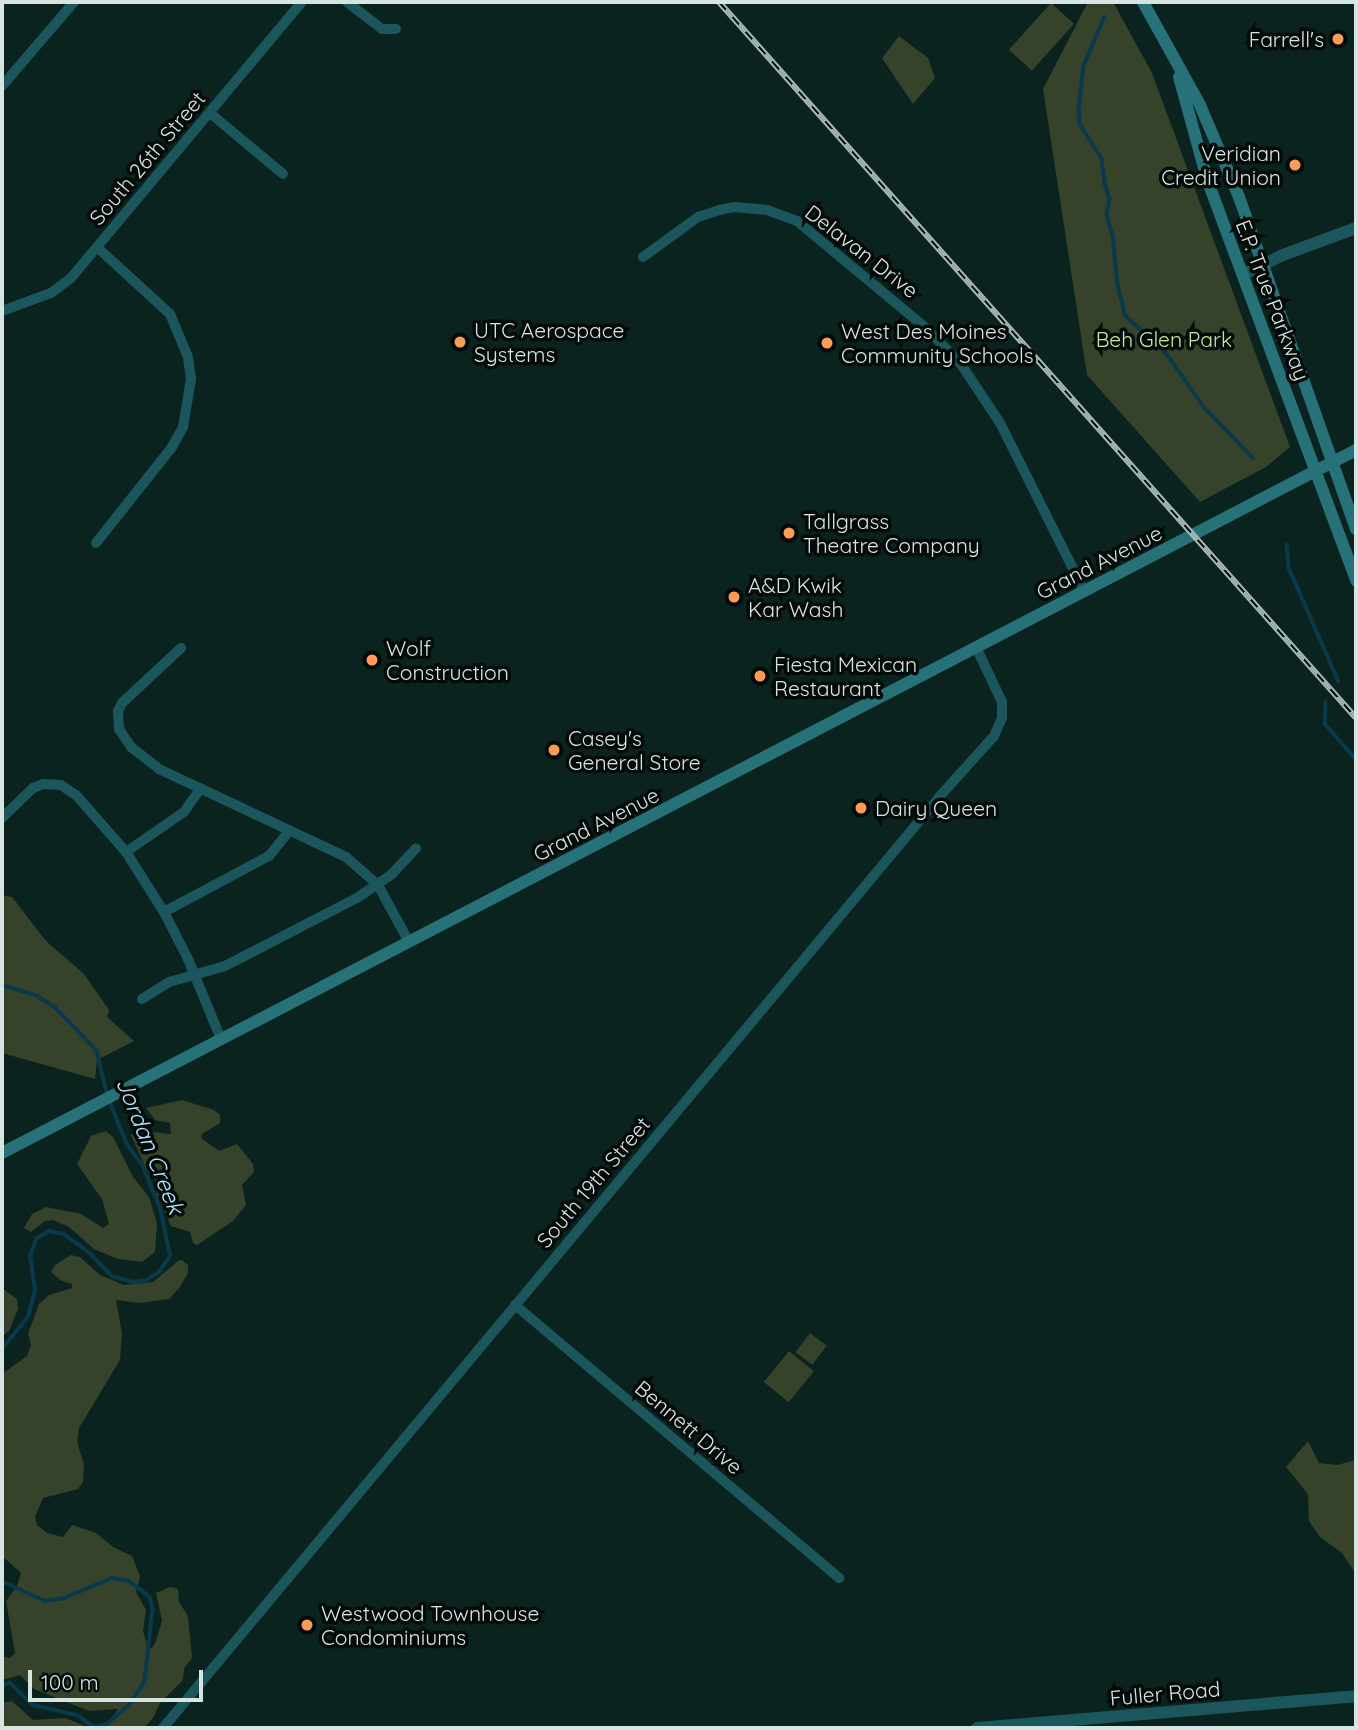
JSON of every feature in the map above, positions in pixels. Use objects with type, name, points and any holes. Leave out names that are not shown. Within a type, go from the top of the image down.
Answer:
[{"type":"main road","name":"E.P. True Parkway","points":[[1143,2],[1215,139],[1265,266],[1356,529]]},
{"type":"main road","name":"E.P. True Parkway","points":[[1175,61],[1203,169],[1356,582]]},
{"type":"main road","name":"Grand Avenue","points":[[2,1153],[1356,450]]},
{"type":"street","points":[[2,86],[74,2]]},
{"type":"street","name":"South 26th Street","points":[[2,311],[51,293],[71,278],[302,2]]},
{"type":"street","points":[[347,2],[382,29],[396,29]]},
{"type":"street","points":[[210,113],[283,174]]},
{"type":"street","name":"Delavan Drive","points":[[643,257],[688,223],[719,210],[767,210],[797,221],[927,329],[961,364],[1000,423],[1084,591]]},
{"type":"street","points":[[1244,274],[1283,255],[1356,228]]},
{"type":"street","points":[[1265,266],[1284,264],[1356,235]]},
{"type":"street","points":[[96,543],[172,447],[183,427],[191,379],[188,357],[170,314],[97,247]]},
{"type":"street","points":[[181,648],[122,703],[117,720],[121,734],[144,759],[346,857],[378,885],[409,942]]},
{"type":"street","name":"South 19th Street","points":[[163,1728],[940,796],[994,736],[1002,718],[1002,702],[976,648]]},
{"type":"street","points":[[2,818],[33,788],[52,783],[61,785],[76,795],[125,852],[164,912],[196,976],[221,1039]]},
{"type":"street","points":[[125,852],[184,812],[201,788]]},
{"type":"street","points":[[164,912],[269,856],[290,830]]},
{"type":"street","points":[[142,999],[169,982],[225,967],[378,885],[416,848]]},
{"type":"street","name":"Bennett Drive","points":[[515,1305],[839,1578]]},
{"type":"street","name":"Fuller Road","points":[[977,1728],[1356,1696]]},
{"type":"green space","name":"Beh Glen Park","points":[[1088,2],[1113,2],[1152,73],[1290,447],[1266,467],[1200,502],[1087,375],[1043,89]]},
{"type":"green space","points":[[1051,3],[1074,24],[1032,71],[1009,50]]},
{"type":"green space","points":[[899,36],[928,58],[935,78],[913,104],[882,58]]},
{"type":"green space","points":[[2,895],[12,897],[46,941],[84,974],[109,1010],[107,1017],[134,1041],[97,1060],[95,1079],[2,1053]]},
{"type":"green space","points":[[182,1100],[214,1110],[220,1115],[220,1123],[202,1134],[201,1138],[219,1151],[237,1144],[253,1164],[254,1172],[242,1185],[246,1205],[233,1221],[197,1245],[193,1243],[190,1232],[171,1226],[156,1192],[155,1180],[147,1171],[131,1135],[137,1130],[171,1134],[170,1123],[155,1120],[146,1108]]},
{"type":"green space","points":[[106,1131],[113,1137],[133,1177],[149,1197],[157,1223],[155,1252],[142,1262],[118,1259],[94,1249],[69,1227],[53,1220],[45,1221],[31,1232],[24,1228],[32,1214],[46,1207],[81,1214],[103,1228],[109,1224],[102,1199],[77,1164],[91,1136]]},
{"type":"green space","points":[[71,1255],[80,1257],[100,1275],[124,1285],[153,1282],[178,1261],[182,1260],[188,1265],[188,1273],[169,1299],[139,1303],[116,1300],[122,1333],[120,1360],[79,1428],[77,1442],[84,1464],[83,1482],[78,1489],[43,1498],[35,1517],[37,1525],[47,1533],[63,1537],[72,1525],[96,1533],[113,1547],[132,1556],[140,1576],[136,1592],[146,1610],[143,1631],[148,1647],[152,1648],[156,1641],[162,1621],[156,1593],[170,1587],[178,1589],[179,1602],[188,1616],[192,1658],[184,1668],[183,1680],[160,1703],[153,1718],[144,1728],[96,1728],[108,1723],[118,1709],[89,1711],[34,1689],[20,1675],[2,1680],[2,1656],[10,1658],[15,1653],[6,1601],[17,1586],[21,1573],[2,1556],[2,1374],[27,1356],[31,1345],[28,1334],[39,1304],[49,1295],[72,1288],[72,1284],[60,1280],[51,1272],[55,1265]]},
{"type":"green space","points":[[2,1288],[17,1299],[18,1309],[9,1331],[2,1336]]},
{"type":"green space","points":[[810,1333],[827,1346],[812,1365],[796,1352]]},
{"type":"green space","points":[[789,1351],[814,1371],[789,1402],[764,1382]]},
{"type":"green space","points":[[1308,1441],[1319,1463],[1337,1465],[1356,1460],[1356,1574],[1342,1553],[1320,1537],[1309,1521],[1308,1494],[1286,1467]]},
{"type":"green space","points":[[12,1701],[33,1720],[65,1718],[90,1728],[2,1728],[2,1703]]},
{"type":"waterway","points":[[1105,17],[1084,66],[1079,110],[1080,124],[1102,159],[1110,199],[1107,214],[1113,236],[1118,285],[1126,316],[1167,354],[1204,407],[1253,458]]},
{"type":"waterway","points":[[1287,545],[1289,568],[1339,682]]},
{"type":"waterway","points":[[1326,701],[1325,724],[1356,759]]},
{"type":"waterway","name":"Jordan Creek","points":[[2,985],[37,996],[55,1007],[97,1051],[107,1093]]},
{"type":"waterway","name":"Jordan Creek","points":[[2,1349],[28,1317],[35,1290],[30,1256],[37,1238],[49,1231],[64,1234],[90,1253],[112,1276],[133,1282],[147,1280],[159,1272],[170,1256],[160,1208],[142,1165],[127,1145],[109,1101]]},
{"type":"waterway","name":"Jordan Creek","points":[[2,1581],[45,1601],[64,1598],[112,1578],[129,1581],[150,1597],[153,1609],[145,1682],[129,1706],[106,1725],[94,1728],[78,1716],[32,1705],[10,1683],[2,1686]]},
{"type":"railway","points":[[719,2],[1356,718]]},
{"type":"place","name":"Farrell's","points":[[1338,39]]},
{"type":"place","name":"Veridian Credit Union","points":[[1295,165]]},
{"type":"place","name":"UTC Aerospace Systems","points":[[460,342]]},
{"type":"place","name":"West Des Moines Community Schools","points":[[827,343]]},
{"type":"place","name":"Tallgrass Theatre Company","points":[[789,533]]},
{"type":"place","name":"A&D Kwik Kar Wash","points":[[734,597]]},
{"type":"place","name":"Wolf Construction","points":[[372,660]]},
{"type":"place","name":"Fiesta Mexican Restaurant","points":[[760,676]]},
{"type":"place","name":"Casey's General Store","points":[[554,750]]},
{"type":"place","name":"Dairy Queen","points":[[861,808]]},
{"type":"place","name":"Westwood Townhouse Condominiums","points":[[307,1625]]}]
